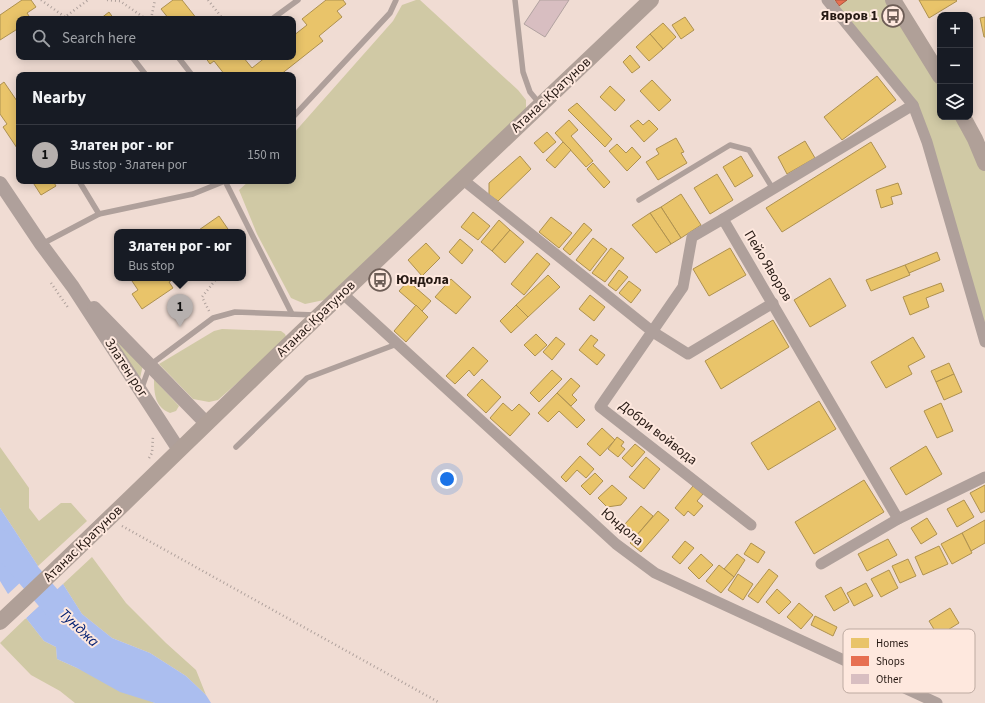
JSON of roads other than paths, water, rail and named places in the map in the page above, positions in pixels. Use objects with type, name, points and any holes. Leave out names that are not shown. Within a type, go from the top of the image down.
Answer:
[{"type":"main road","name":"Атанас Кратунов","points":[[0,622],[110,519],[179,450],[342,293],[651,0]]},
{"type":"main road","points":[[893,0],[937,71]]},
{"type":"main road","points":[[965,120],[975,139],[985,163]]},
{"type":"street","points":[[827,0],[913,105],[927,142],[985,342]]},
{"type":"street","points":[[723,219],[913,105]]},
{"type":"street","points":[[462,179],[653,332],[688,354],[773,303]]},
{"type":"street","name":"Златен рог","points":[[0,183],[41,244],[73,287],[179,450]]},
{"type":"street","name":"Добри войвода","points":[[723,219],[692,237],[683,287],[600,407],[751,525]]},
{"type":"street","name":"Пейо Яворов","points":[[723,219],[898,519]]},
{"type":"street","name":"Златен рог","points":[[73,287],[207,424]]},
{"type":"street","name":"Юндола","points":[[342,293],[616,544],[655,573],[843,660]]},
{"type":"street","points":[[821,564],[898,519],[985,477]]},
{"type":"street","name":"Юндола","points":[[915,693],[937,703]]},
{"type":"lane","points":[[276,16],[298,0]]},
{"type":"lane","points":[[296,114],[390,13],[396,0]]},
{"type":"lane","points":[[515,0],[522,72],[530,92],[540,105]]},
{"type":"lane","points":[[134,60],[144,72]]},
{"type":"lane","points":[[180,60],[190,72]]},
{"type":"lane","points":[[639,200],[730,144],[749,150],[773,189]]},
{"type":"lane","points":[[81,184],[99,214]]},
{"type":"lane","points":[[41,244],[99,214],[193,194],[218,184]]},
{"type":"lane","points":[[227,184],[292,314]]},
{"type":"lane","points":[[141,391],[150,365],[214,318],[235,312],[320,315]]},
{"type":"lane","points":[[236,447],[307,378],[397,344]]},
{"type":"water","points":[[0,508],[38,566],[8,594],[0,581]]},
{"type":"water","points":[[63,584],[82,614],[112,638],[150,653],[186,676],[206,695],[211,703],[155,703],[120,692],[77,668],[57,659],[56,647],[44,641],[26,618]]},
{"type":"waterway","name":"Тунджа","points":[[0,542],[70,623]]},
{"type":"place","name":"Яворов 1","points":[[893,16]]},
{"type":"place","name":"Юндола","points":[[380,280]]},
{"type":"place","name":"Златен рог - юг","points":[[180,327]]}]
